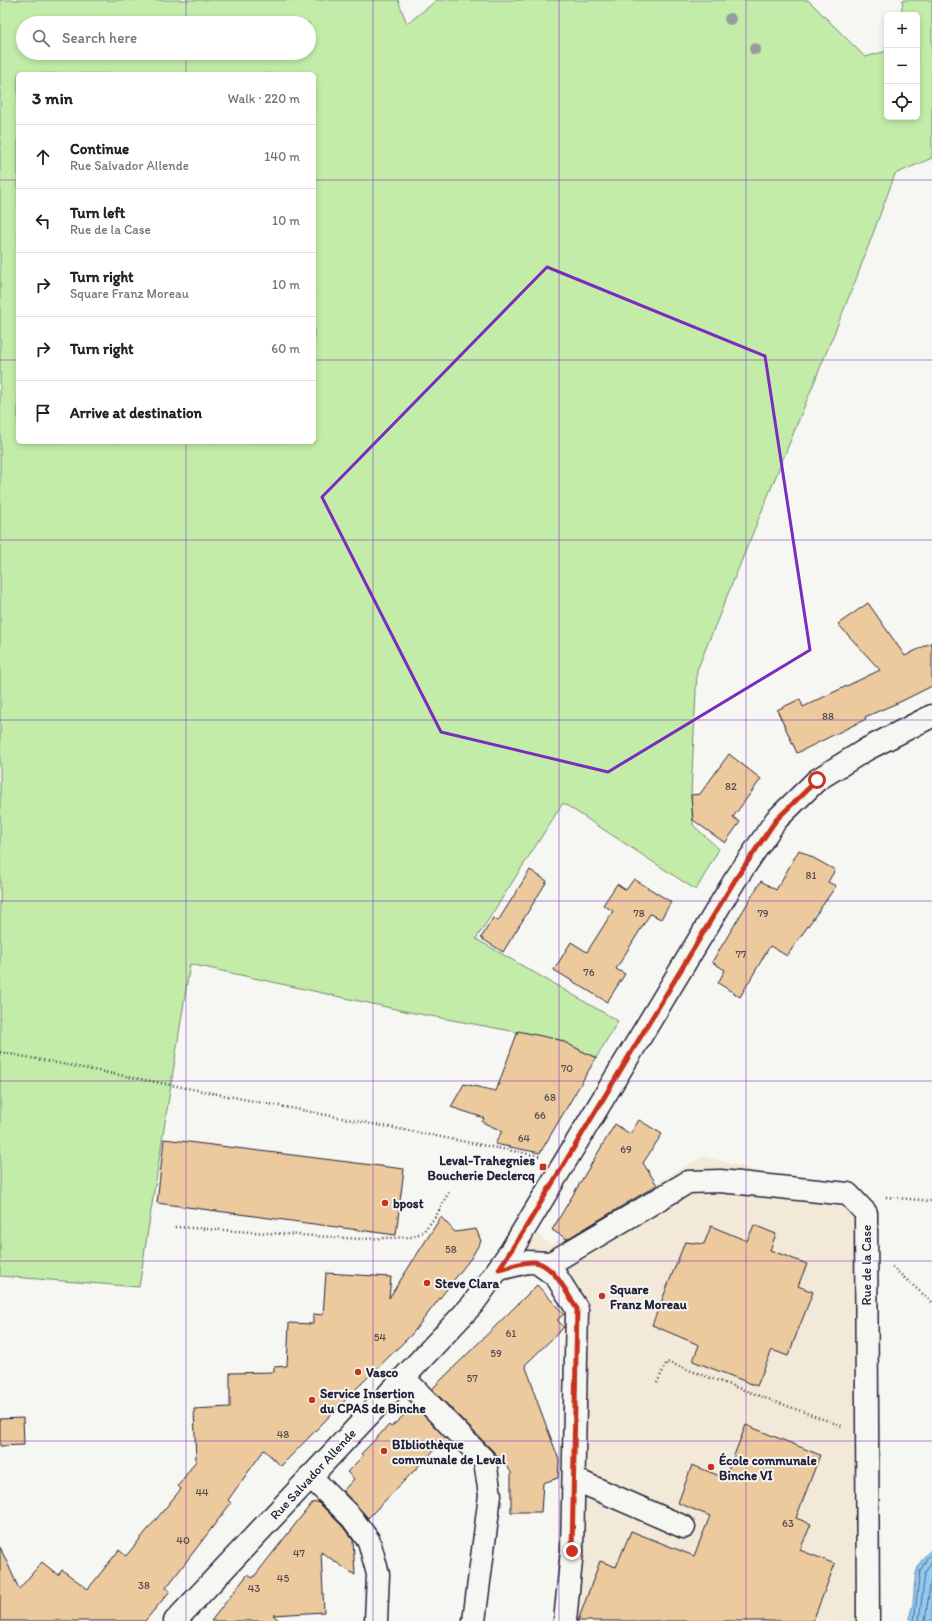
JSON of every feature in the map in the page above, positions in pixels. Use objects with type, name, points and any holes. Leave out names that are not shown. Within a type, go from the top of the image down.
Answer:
[{"type":"street","name":"Rue Salvador Allende","points":[[175,1621],[473,1304],[499,1269],[526,1227],[735,880],[776,820],[817,780],[867,749],[932,716]]},
{"type":"street","points":[[499,1269],[526,1262],[551,1264],[688,1182],[720,1181],[848,1194]]},
{"type":"street","name":"Rue de la Case","points":[[848,1194],[866,1212],[868,1621]]},
{"type":"street","points":[[538,1263],[556,1276],[577,1309],[572,1551],[565,1621]]},
{"type":"street","points":[[404,1378],[485,1461],[490,1495],[474,1621]]},
{"type":"street","points":[[310,1476],[352,1518],[369,1541],[378,1574],[376,1621]]},
{"type":"street","points":[[574,1478],[684,1527]]},
{"type":"path","points":[[0,1052],[565,1161]]},
{"type":"path","points":[[175,1227],[361,1239],[412,1237],[423,1232],[436,1216],[449,1192]]},
{"type":"path","points":[[848,1194],[932,1201]]},
{"type":"path","points":[[866,1245],[932,1302]]},
{"type":"path","points":[[657,1383],[667,1362],[867,1435]]},
{"type":"highlighted area","points":[[547,267],[765,356],[810,650],[608,772],[441,732],[322,497]]},
{"type":"shaded area","name":"École communale Binche VI","points":[[703,1156],[872,1202],[856,1621],[556,1621],[563,1377],[570,1305],[511,1251],[526,1227],[551,1244]]},
{"type":"green space","points":[[0,0],[398,0],[407,24],[437,0],[808,0],[865,57],[884,52],[884,120],[920,120],[920,12],[901,12],[903,0],[932,0],[932,158],[895,174],[855,282],[697,670],[691,795],[693,825],[719,849],[696,890],[563,803],[476,939],[618,1021],[596,1058],[560,1040],[409,1012],[190,964],[139,1287],[0,1276]]},
{"type":"water","points":[[932,1549],[932,1621],[910,1621],[916,1573],[921,1561]]},
{"type":"building","points":[[868,603],[905,656],[932,642],[932,686],[865,717],[866,719],[797,753],[777,710],[800,699],[803,707],[880,670],[838,624]]},
{"type":"building","points":[[729,754],[761,779],[733,817],[740,822],[725,843],[693,820],[691,795],[700,794]]},
{"type":"building","points":[[799,850],[835,870],[828,882],[836,886],[787,956],[770,946],[740,997],[718,983],[725,970],[712,962],[761,881],[776,890]]},
{"type":"building","points":[[530,870],[547,881],[503,952],[481,938],[493,918],[498,921]]},
{"type":"building","points":[[634,879],[671,902],[661,919],[650,914],[616,969],[625,974],[607,1002],[554,970],[571,942],[587,952],[613,911],[603,905],[617,884],[626,890]]},
{"type":"building","points":[[518,1031],[560,1040],[596,1058],[540,1153],[495,1144],[502,1131],[482,1122],[484,1118],[451,1107],[464,1084],[496,1091]]},
{"type":"building","points":[[639,1120],[662,1134],[643,1163],[657,1185],[567,1239],[552,1230],[615,1124],[630,1134]]},
{"type":"building","points":[[164,1139],[404,1169],[396,1235],[157,1203]]},
{"type":"building","points":[[441,1217],[455,1232],[476,1229],[481,1241],[471,1258],[412,1334],[281,1466],[264,1450],[228,1500],[231,1503],[166,1588],[170,1591],[145,1621],[0,1621],[0,1547],[19,1589],[42,1562],[58,1575],[62,1570],[88,1589],[119,1550],[126,1556],[181,1489],[178,1486],[196,1461],[194,1409],[230,1407],[230,1373],[274,1372],[274,1367],[287,1366],[289,1323],[313,1324],[313,1314],[323,1315],[326,1273],[391,1277],[389,1298]]},
{"type":"building","points":[[754,1225],[776,1234],[770,1250],[807,1264],[798,1286],[813,1292],[788,1356],[772,1350],[757,1386],[693,1361],[699,1345],[652,1325],[685,1242],[704,1244],[711,1226],[747,1241]]},
{"type":"building","points":[[537,1285],[564,1314],[557,1320],[564,1327],[525,1365],[559,1460],[558,1478],[543,1483],[541,1512],[511,1512],[511,1472],[493,1451],[432,1389]]},
{"type":"building","points":[[414,1406],[446,1438],[368,1518],[343,1491],[354,1479],[347,1472],[363,1456],[361,1454],[389,1425],[391,1427]]},
{"type":"building","points":[[23,1418],[24,1445],[0,1446],[0,1419]]},
{"type":"building","points":[[746,1425],[820,1455],[796,1518],[811,1524],[800,1550],[835,1564],[813,1621],[578,1621],[600,1561],[616,1567],[631,1531],[694,1556],[710,1516],[678,1503],[692,1465],[725,1478]]},
{"type":"building","points":[[318,1502],[342,1526],[353,1540],[355,1575],[321,1552],[324,1612],[273,1615],[280,1621],[211,1621],[248,1574],[253,1578],[312,1503]]},
{"type":"place","name":"Leval-Trahegnies Boucherie Declercq","points":[[543,1167]]},
{"type":"place","name":"bpost","points":[[385,1203]]},
{"type":"place","name":"Steve Clara","points":[[427,1283]]},
{"type":"place","name":"Square Franz Moreau","points":[[602,1296]]},
{"type":"place","name":"Vasco","points":[[358,1372]]},
{"type":"place","name":"Service Insertion du CPAS de Binche","points":[[312,1400]]},
{"type":"place","name":"BIbliothèque communale de Leval","points":[[384,1451]]},
{"type":"place","name":"École communale Binche VI","points":[[711,1467]]},
{"type":"route","points":[[572,1551],[577,1309],[556,1276],[538,1263],[526,1262],[499,1269],[526,1227],[735,880],[776,820],[817,780]]}]
